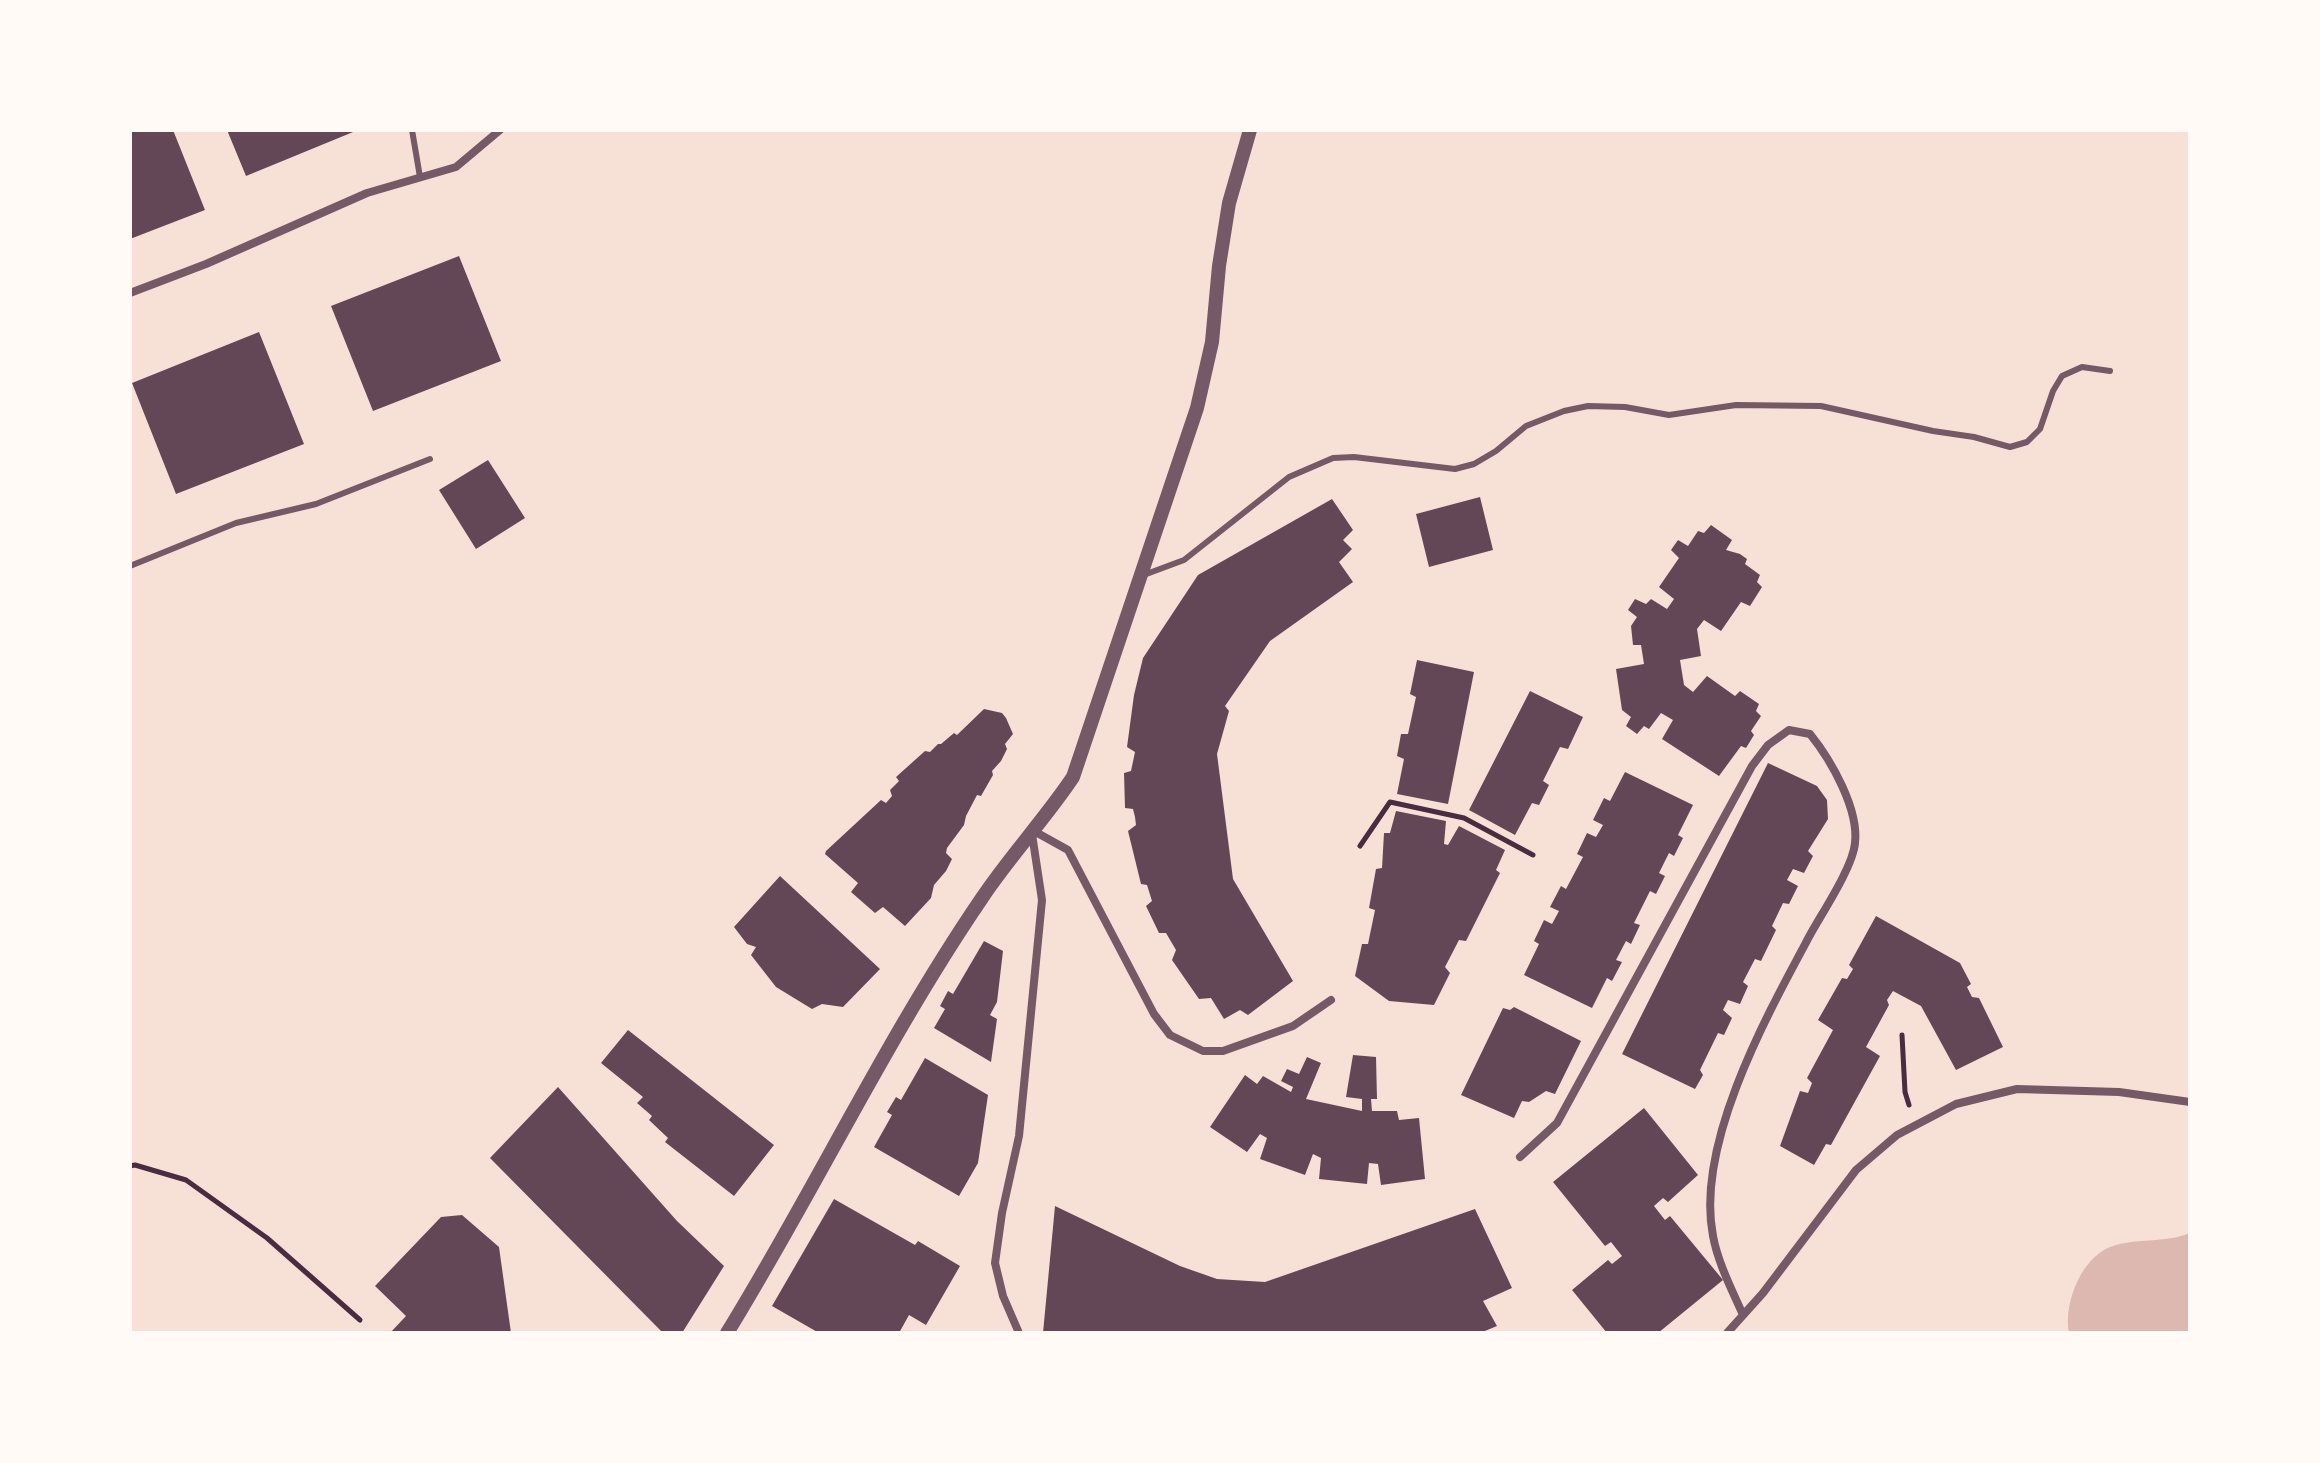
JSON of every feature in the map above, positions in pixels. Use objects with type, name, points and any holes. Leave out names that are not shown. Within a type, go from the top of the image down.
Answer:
[{"type":"street","points":[[130,293],[206,264],[367,193],[456,167],[500,130]]},
{"type":"street","points":[[727,1333],[853,1111],[981,898],[1073,777],[1197,408],[1212,342],[1229,203],[1250,130]]},
{"type":"street","points":[[1520,1157],[1557,1123],[1752,766],[1768,745],[1789,730],[1810,734],[1827,755],[1844,794],[1855,822],[1855,846],[1745,1066],[1721,1137],[1710,1196],[1713,1236],[1743,1315]]},
{"type":"street","points":[[1032,829],[1068,850],[1154,1014],[1170,1035],[1203,1051],[1223,1051],[1293,1026],[1331,1000]]},
{"type":"street","points":[[1019,1333],[1003,1296],[995,1263],[1002,1213],[1019,1136],[1042,900],[1032,829]]},
{"type":"street","points":[[1727,1333],[1763,1293],[1856,1170],[1897,1135],[1956,1104],[2017,1089],[2119,1092],[2190,1102]]},
{"type":"lane","points":[[412,130],[420,177]]},
{"type":"lane","points":[[1140,577],[1184,560],[1289,477],[1333,458],[1354,457],[1455,469],[1474,464],[1496,451],[1526,426],[1564,411],[1588,406],[1625,407],[1669,415],[1736,405],[1821,406],[2010,447],[2027,442],[2040,429],[2053,391],[2062,376],[2082,367],[2110,371]]},
{"type":"lane","points":[[130,566],[236,523],[316,504],[430,459]]},
{"type":"path","points":[[1360,846],[1390,802],[1464,818],[1533,855]]},
{"type":"path","points":[[1902,1035],[1905,1092]]},
{"type":"path","points":[[130,1166],[186,1180],[267,1238],[360,1320]]},
{"type":"shaded area","points":[[2190,1233],[2190,1333],[2069,1333],[2069,1307],[2073,1294],[2085,1268],[2094,1258],[2116,1245]]},
{"type":"building","points":[[130,130],[173,130],[205,210],[130,239]]},
{"type":"building","points":[[227,130],[358,130],[246,176]]},
{"type":"building","points":[[459,256],[501,361],[373,411],[331,306]]},
{"type":"building","points":[[259,332],[304,444],[176,494],[132,383]]},
{"type":"building","points":[[488,460],[525,518],[476,549],[439,490]]},
{"type":"building","points":[[1480,497],[1493,550],[1429,567],[1416,514]]},
{"type":"building","points":[[1332,499],[1353,530],[1343,540],[1352,549],[1339,562],[1353,582],[1270,641],[1225,706],[1229,711],[1217,754],[1233,879],[1293,981],[1248,1015],[1240,1010],[1224,1019],[1211,998],[1199,999],[1172,960],[1176,950],[1166,933],[1159,933],[1146,906],[1152,901],[1147,885],[1141,884],[1128,831],[1136,825],[1135,817],[1133,809],[1125,808],[1124,773],[1131,771],[1135,752],[1127,747],[1134,695],[1143,658],[1198,575]]},
{"type":"building","points":[[1711,525],[1732,540],[1726,550],[1747,559],[1745,564],[1760,575],[1757,582],[1762,587],[1750,606],[1741,602],[1721,631],[1704,620],[1697,629],[1701,656],[1680,660],[1684,685],[1693,692],[1707,676],[1735,696],[1740,691],[1759,704],[1756,711],[1761,716],[1751,731],[1754,735],[1746,748],[1741,746],[1719,776],[1662,739],[1673,720],[1661,713],[1649,729],[1644,726],[1637,734],[1626,726],[1631,717],[1622,710],[1616,669],[1644,664],[1641,645],[1633,645],[1631,626],[1637,617],[1628,610],[1635,599],[1646,604],[1651,599],[1667,609],[1674,599],[1659,587],[1679,558],[1671,550],[1678,540],[1688,546],[1698,531],[1704,533]]},
{"type":"building","points":[[1417,660],[1474,672],[1448,804],[1397,794],[1404,759],[1397,756],[1401,734],[1408,734],[1416,697],[1410,694]]},
{"type":"building","points":[[1530,691],[1583,717],[1568,749],[1560,747],[1543,781],[1549,785],[1539,805],[1532,803],[1515,835],[1469,810]]},
{"type":"building","points":[[984,709],[1002,713],[1013,734],[1005,744],[1007,749],[992,771],[993,775],[981,796],[977,795],[964,825],[947,848],[946,853],[952,859],[946,871],[934,885],[931,898],[905,926],[883,907],[875,913],[851,892],[858,883],[825,854],[826,851],[881,800],[886,803],[892,796],[890,790],[899,781],[896,777],[925,751],[930,752],[954,733],[957,735]]},
{"type":"building","points":[[1768,763],[1817,786],[1827,800],[1828,819],[1808,851],[1813,856],[1804,873],[1793,869],[1787,880],[1798,886],[1789,904],[1783,903],[1772,926],[1776,930],[1761,961],[1755,959],[1743,982],[1748,986],[1740,1004],[1728,1000],[1723,1010],[1732,1018],[1724,1035],[1718,1033],[1700,1070],[1703,1075],[1695,1089],[1622,1054]]},
{"type":"building","points":[[1625,772],[1693,805],[1678,835],[1683,838],[1674,856],[1669,853],[1659,873],[1665,876],[1656,894],[1650,891],[1634,923],[1640,925],[1631,944],[1626,941],[1616,960],[1622,962],[1612,981],[1607,978],[1592,1008],[1524,975],[1539,944],[1534,941],[1544,920],[1552,924],[1559,911],[1550,907],[1561,886],[1566,889],[1583,857],[1577,854],[1587,833],[1596,837],[1603,825],[1593,820],[1604,798],[1610,801]]},
{"type":"building","points":[[1396,811],[1446,821],[1444,844],[1448,845],[1459,826],[1505,850],[1496,870],[1500,873],[1466,941],[1459,940],[1445,967],[1450,973],[1434,1005],[1389,1001],[1355,976],[1362,944],[1368,944],[1375,910],[1369,908],[1376,869],[1382,868],[1384,833],[1390,833]]},
{"type":"building","points":[[780,876],[880,969],[843,1007],[822,1004],[812,1009],[776,987],[751,955],[756,947],[747,944],[734,927]]},
{"type":"building","points":[[1876,916],[1960,963],[1971,984],[1967,987],[1972,997],[1979,998],[2003,1047],[1956,1070],[1921,1006],[1893,991],[1887,1000],[1889,1005],[1866,1047],[1880,1056],[1831,1145],[1826,1144],[1814,1165],[1780,1146],[1800,1091],[1808,1093],[1812,1083],[1807,1078],[1833,1030],[1818,1020],[1842,978],[1847,979],[1853,969],[1849,965]]},
{"type":"building","points":[[984,941],[1003,951],[997,1002],[990,1015],[997,1019],[991,1062],[934,1028],[945,1009],[940,1006],[948,991],[953,994]]},
{"type":"building","points":[[1514,1007],[1581,1041],[1555,1094],[1546,1091],[1529,1102],[1522,1101],[1514,1118],[1461,1095],[1503,1008],[1510,1010]]},
{"type":"building","points":[[628,1030],[774,1145],[734,1196],[665,1142],[668,1138],[649,1120],[652,1116],[637,1103],[643,1097],[601,1063]]},
{"type":"building","points":[[1353,1055],[1376,1057],[1377,1099],[1371,1099],[1372,1111],[1397,1111],[1399,1120],[1419,1118],[1425,1179],[1381,1185],[1378,1164],[1369,1163],[1367,1184],[1319,1179],[1321,1158],[1313,1154],[1305,1175],[1260,1159],[1267,1138],[1260,1134],[1247,1152],[1210,1127],[1245,1075],[1257,1084],[1263,1076],[1291,1092],[1293,1087],[1281,1081],[1287,1069],[1299,1074],[1307,1057],[1321,1063],[1306,1099],[1362,1111],[1362,1099],[1346,1097]]},
{"type":"building","points":[[925,1058],[988,1095],[978,1163],[959,1196],[874,1147],[892,1115],[887,1112],[896,1097],[901,1100]]},
{"type":"building","points":[[558,1087],[677,1221],[724,1266],[682,1333],[663,1333],[490,1158]]},
{"type":"building","points":[[1644,1108],[1698,1175],[1668,1202],[1663,1198],[1654,1206],[1665,1220],[1670,1216],[1723,1280],[1658,1333],[1607,1333],[1572,1290],[1608,1260],[1612,1264],[1622,1256],[1611,1242],[1605,1246],[1553,1182]]},
{"type":"building","points":[[834,1199],[915,1245],[918,1241],[960,1266],[926,1325],[909,1315],[899,1333],[819,1333],[772,1306]]},
{"type":"building","points":[[1055,1206],[1180,1266],[1217,1279],[1265,1282],[1475,1209],[1512,1288],[1483,1301],[1497,1326],[1480,1333],[1043,1333]]},
{"type":"building","points":[[462,1215],[499,1247],[511,1333],[390,1333],[406,1316],[375,1286],[441,1217]]}]
